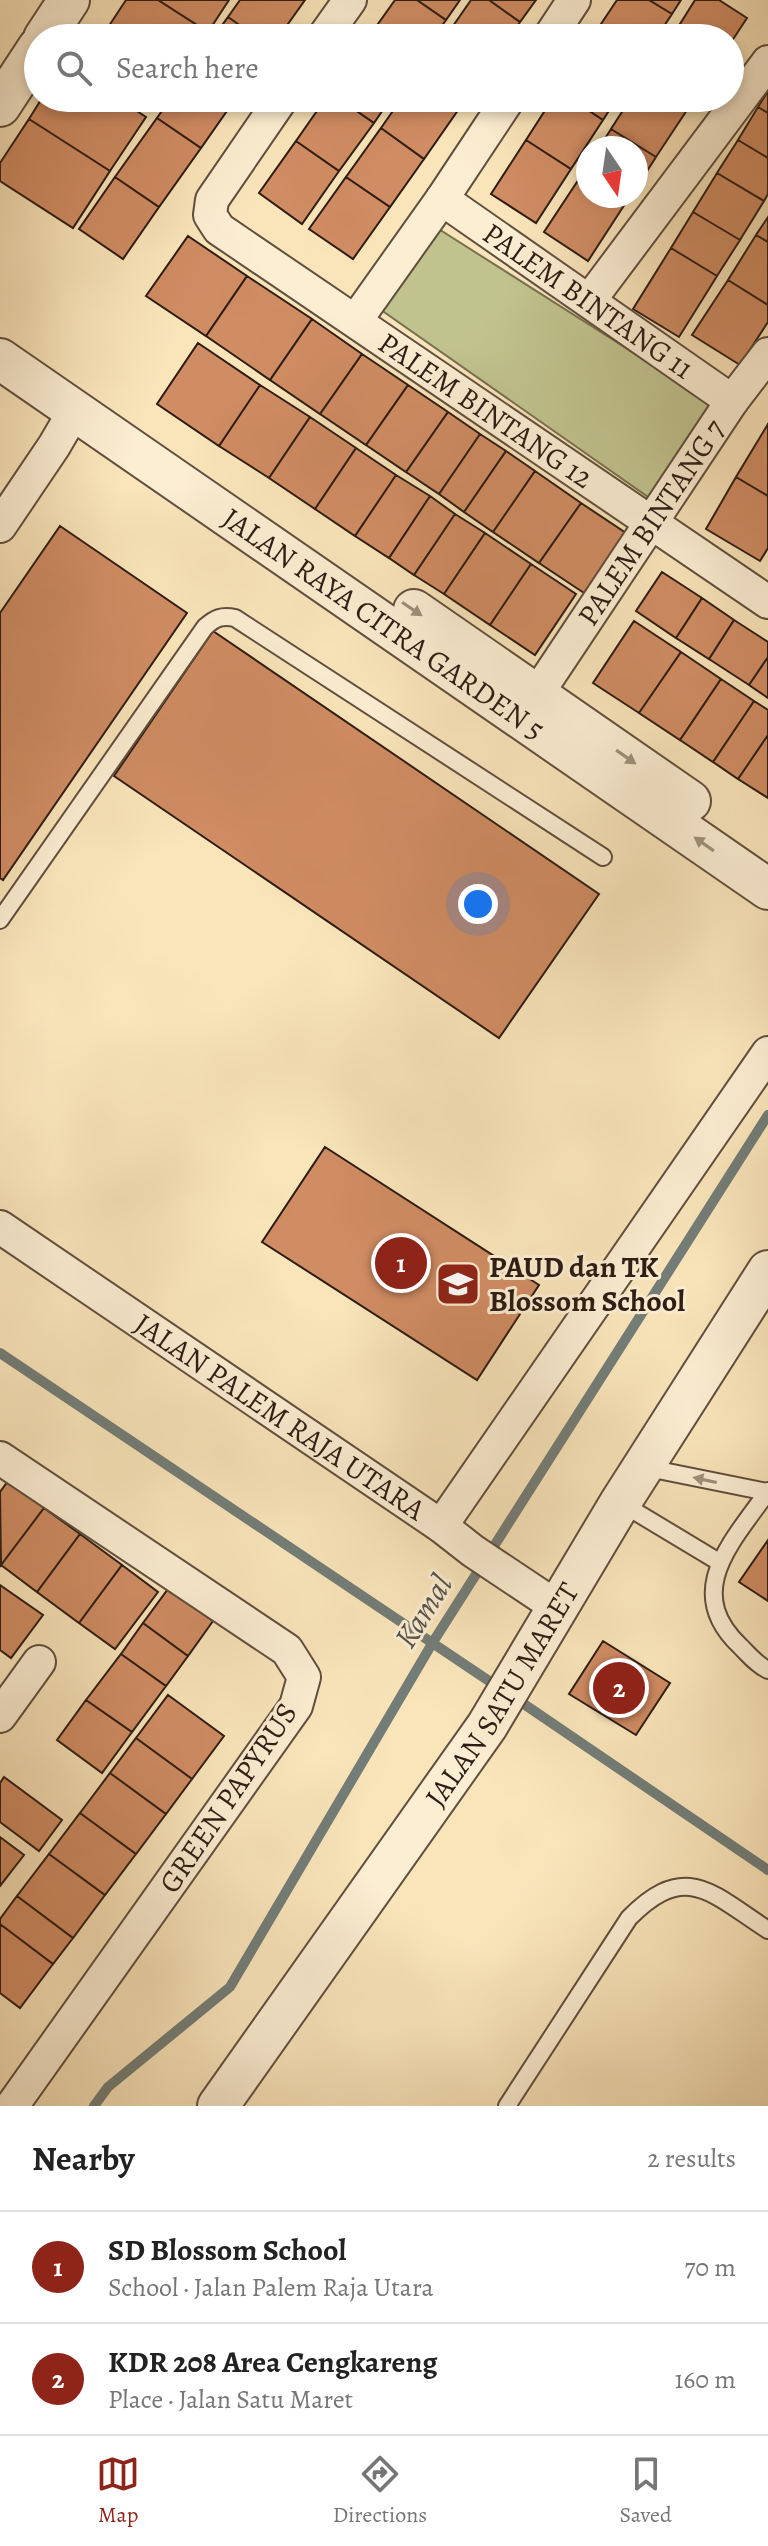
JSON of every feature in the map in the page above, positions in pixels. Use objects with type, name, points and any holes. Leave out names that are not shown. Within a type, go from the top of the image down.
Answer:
[{"type":"street","points":[[53,24],[69,0]]},
{"type":"street","points":[[333,24],[350,0]]},
{"type":"street","points":[[558,24],[574,0]]},
{"type":"street","points":[[744,94],[768,62]]},
{"type":"street","points":[[0,106],[24,69]]},
{"type":"street","name":"PALEM BINTANG 12","points":[[272,112],[212,200],[210,215],[219,229],[768,602]]},
{"type":"street","points":[[356,320],[500,112]]},
{"type":"street","points":[[589,301],[731,112]]},
{"type":"street","name":"PALEM BINTANG 11","points":[[442,199],[732,401]]},
{"type":"street","name":"JALAN RAYA CITRA GARDEN 5","points":[[0,329],[537,694],[768,856]]},
{"type":"street","name":"PALEM BINTANG 7","points":[[537,694],[732,401],[768,354]]},
{"type":"street","name":"JALAN RAYA CITRA GARDEN 5","points":[[0,359],[768,889]]},
{"type":"street","points":[[0,526],[75,410]]},
{"type":"street","points":[[441,1526],[768,1053]]},
{"type":"street","name":"JALAN PALEM RAJA UTARA","points":[[0,1227],[546,1600]]},
{"type":"street","name":"JALAN SATU MARET","points":[[218,2106],[487,1726],[521,1669],[546,1600],[620,1503],[768,1271]]},
{"type":"street","name":"GREEN PAPYRUS","points":[[0,1458],[287,1650],[304,1677],[296,1706],[12,2106]]},
{"type":"street","points":[[0,1716],[39,1662]]},
{"type":"lane","points":[[0,920],[205,627],[214,619],[225,616],[235,618],[603,857]]},
{"type":"lane","points":[[643,1467],[768,1491],[719,1562],[713,1604],[724,1631],[768,1670]]},
{"type":"lane","points":[[620,1503],[719,1562]]},
{"type":"lane","points":[[507,2106],[629,1918],[649,1898],[674,1886],[702,1888],[768,1930]]},
{"type":"green space","points":[[434,226],[711,402],[651,499],[374,305]]},
{"type":"building","points":[[126,0],[158,0],[196,24],[110,24]]},
{"type":"building","points":[[158,0],[229,0],[213,24],[196,24]]},
{"type":"building","points":[[240,0],[305,0],[288,24],[238,24],[228,17]]},
{"type":"building","points":[[395,0],[417,0],[446,20],[443,24],[378,24]]},
{"type":"building","points":[[417,0],[460,0],[446,20]]},
{"type":"building","points":[[471,0],[489,0],[520,22],[519,24],[454,24]]},
{"type":"building","points":[[489,0],[536,0],[520,22]]},
{"type":"building","points":[[617,0],[649,0],[672,14],[665,24],[601,24]]},
{"type":"building","points":[[649,0],[681,0],[672,14]]},
{"type":"building","points":[[695,0],[719,0],[747,18],[743,24],[680,24]]},
{"type":"building","points":[[228,17],[238,24],[223,24]]},
{"type":"building","points":[[768,91],[768,113],[758,107]]},
{"type":"building","points":[[758,107],[768,113],[768,158],[738,140]]},
{"type":"building","points":[[33,112],[138,112],[146,117],[110,171],[29,119]]},
{"type":"building","points":[[161,112],[226,112],[201,148],[157,118]]},
{"type":"building","points":[[316,112],[358,112],[374,123],[339,171],[296,141]]},
{"type":"building","points":[[358,112],[381,112],[374,123]]},
{"type":"building","points":[[392,112],[457,112],[424,159],[381,128]]},
{"type":"building","points":[[544,112],[591,112],[603,120],[593,136],[576,136],[576,161],[571,169],[526,140]]},
{"type":"building","points":[[591,112],[608,112],[603,120]]},
{"type":"building","points":[[622,112],[686,112],[656,157],[648,152],[648,136],[622,136],[611,129]]},
{"type":"building","points":[[157,118],[201,148],[159,207],[115,177]]},
{"type":"building","points":[[29,119],[110,171],[73,228],[0,181],[0,163]]},
{"type":"building","points":[[381,128],[424,159],[390,207],[346,177]]},
{"type":"building","points":[[611,129],[622,136],[607,136]]},
{"type":"building","points":[[526,140],[571,169],[536,223],[491,194]]},
{"type":"building","points":[[738,140],[768,158],[768,194],[764,201],[717,173]]},
{"type":"building","points":[[296,141],[339,171],[302,224],[259,193]]},
{"type":"building","points":[[648,152],[656,157],[648,169]]},
{"type":"building","points":[[717,173],[764,201],[740,240],[693,212]]},
{"type":"building","points":[[115,177],[159,207],[123,259],[79,229]]},
{"type":"building","points":[[346,177],[390,207],[353,259],[309,229]]},
{"type":"building","points":[[576,184],[576,208],[622,208],[588,261],[544,232]]},
{"type":"building","points":[[693,212],[740,240],[717,276],[671,248]]},
{"type":"building","points":[[768,217],[768,242],[756,235]]},
{"type":"building","points":[[756,235],[768,242],[768,305],[728,280]]},
{"type":"building","points":[[188,236],[247,276],[206,336],[146,296]]},
{"type":"building","points":[[671,248],[717,276],[679,337],[633,309]]},
{"type":"building","points":[[247,276],[312,319],[270,380],[206,336]]},
{"type":"building","points":[[728,280],[768,305],[768,322],[740,365],[692,335]]},
{"type":"building","points":[[312,319],[362,354],[320,414],[270,380]]},
{"type":"building","points":[[198,343],[260,385],[219,446],[157,404]]},
{"type":"building","points":[[362,354],[408,385],[366,445],[320,414]]},
{"type":"building","points":[[260,385],[310,417],[269,478],[219,446]]},
{"type":"building","points":[[408,385],[448,412],[406,472],[366,445]]},
{"type":"building","points":[[448,412],[480,434],[439,494],[406,472]]},
{"type":"building","points":[[310,417],[356,448],[315,509],[269,478]]},
{"type":"building","points":[[768,424],[768,496],[736,477]]},
{"type":"building","points":[[480,434],[506,451],[464,512],[439,494]]},
{"type":"building","points":[[356,448],[396,475],[355,536],[315,509]]},
{"type":"building","points":[[506,451],[535,471],[493,532],[464,512]]},
{"type":"building","points":[[535,471],[581,503],[539,563],[493,532]]},
{"type":"building","points":[[396,475],[430,496],[389,558],[355,536]]},
{"type":"building","points":[[736,477],[768,496],[768,548],[760,561],[706,529]]},
{"type":"building","points":[[430,496],[455,514],[414,575],[389,558]]},
{"type":"building","points":[[581,503],[626,533],[584,593],[539,563]]},
{"type":"building","points":[[455,514],[485,533],[444,594],[414,575]]},
{"type":"building","points":[[60,526],[187,613],[3,880],[0,878],[0,613]]},
{"type":"building","points":[[485,533],[531,564],[490,625],[444,594]]},
{"type":"building","points":[[531,564],[576,594],[535,655],[490,625]]},
{"type":"building","points":[[662,572],[702,598],[676,638],[636,611]]},
{"type":"building","points":[[702,598],[734,620],[709,659],[676,638]]},
{"type":"building","points":[[734,620],[768,642],[768,657],[749,685],[709,659]]},
{"type":"building","points":[[634,621],[681,652],[639,713],[593,683]]},
{"type":"building","points":[[213,631],[599,894],[499,1038],[114,776]]},
{"type":"building","points":[[681,652],[721,679],[680,740],[639,713]]},
{"type":"building","points":[[768,657],[768,698],[749,685]]},
{"type":"building","points":[[721,679],[754,701],[713,762],[680,740]]},
{"type":"building","points":[[754,701],[768,710],[768,735],[738,779],[713,762]]},
{"type":"building","points":[[768,735],[768,798],[738,779]]},
{"type":"building","points":[[325,1147],[539,1285],[477,1380],[262,1242]]},
{"type":"building","points":[[8,1481],[44,1508],[1,1565],[0,1492]]},
{"type":"building","points":[[44,1508],[80,1534],[37,1592],[1,1565]]},
{"type":"building","points":[[80,1534],[122,1565],[79,1623],[37,1592]]},
{"type":"building","points":[[768,1540],[768,1601],[739,1582]]},
{"type":"building","points":[[122,1565],[158,1592],[115,1649],[79,1623]]},
{"type":"building","points":[[0,1585],[43,1615],[11,1658],[0,1650]]},
{"type":"building","points":[[168,1589],[213,1621],[188,1656],[143,1623]]},
{"type":"building","points":[[143,1623],[188,1656],[166,1686],[121,1654]]},
{"type":"building","points":[[603,1641],[670,1683],[636,1735],[569,1694]]},
{"type":"building","points":[[121,1654],[166,1686],[132,1732],[86,1700]]},
{"type":"building","points":[[168,1695],[224,1736],[192,1779],[136,1738]]},
{"type":"building","points":[[86,1700],[132,1732],[102,1773],[57,1740]]},
{"type":"building","points":[[136,1738],[192,1779],[166,1814],[110,1773]]},
{"type":"building","points":[[110,1773],[166,1814],[136,1854],[80,1813]]},
{"type":"building","points":[[4,1777],[62,1820],[39,1851],[0,1822],[0,1783]]},
{"type":"building","points":[[80,1813],[136,1854],[105,1895],[49,1854]]},
{"type":"building","points":[[0,1837],[24,1855],[0,1886]]},
{"type":"building","points":[[49,1854],[105,1895],[73,1938],[17,1896]]},
{"type":"building","points":[[17,1896],[73,1938],[53,1964],[0,1924],[0,1919]]},
{"type":"building","points":[[0,1924],[53,1964],[20,2008],[0,1993]]},
{"type":"waterway","name":"Kamal","points":[[94,2106],[108,2087],[230,1987],[433,1642],[768,1115]]},
{"type":"waterway","points":[[0,1353],[501,1689]]},
{"type":"waterway","points":[[515,1698],[768,1870]]},
{"type":"place","name":"SD Blossom School","points":[[401,1263]]},
{"type":"place","name":"PAUD dan TK Blossom School","points":[[458,1284]]},
{"type":"place","name":"KDR 208 Area Cengkareng","points":[[619,1688]]}]
